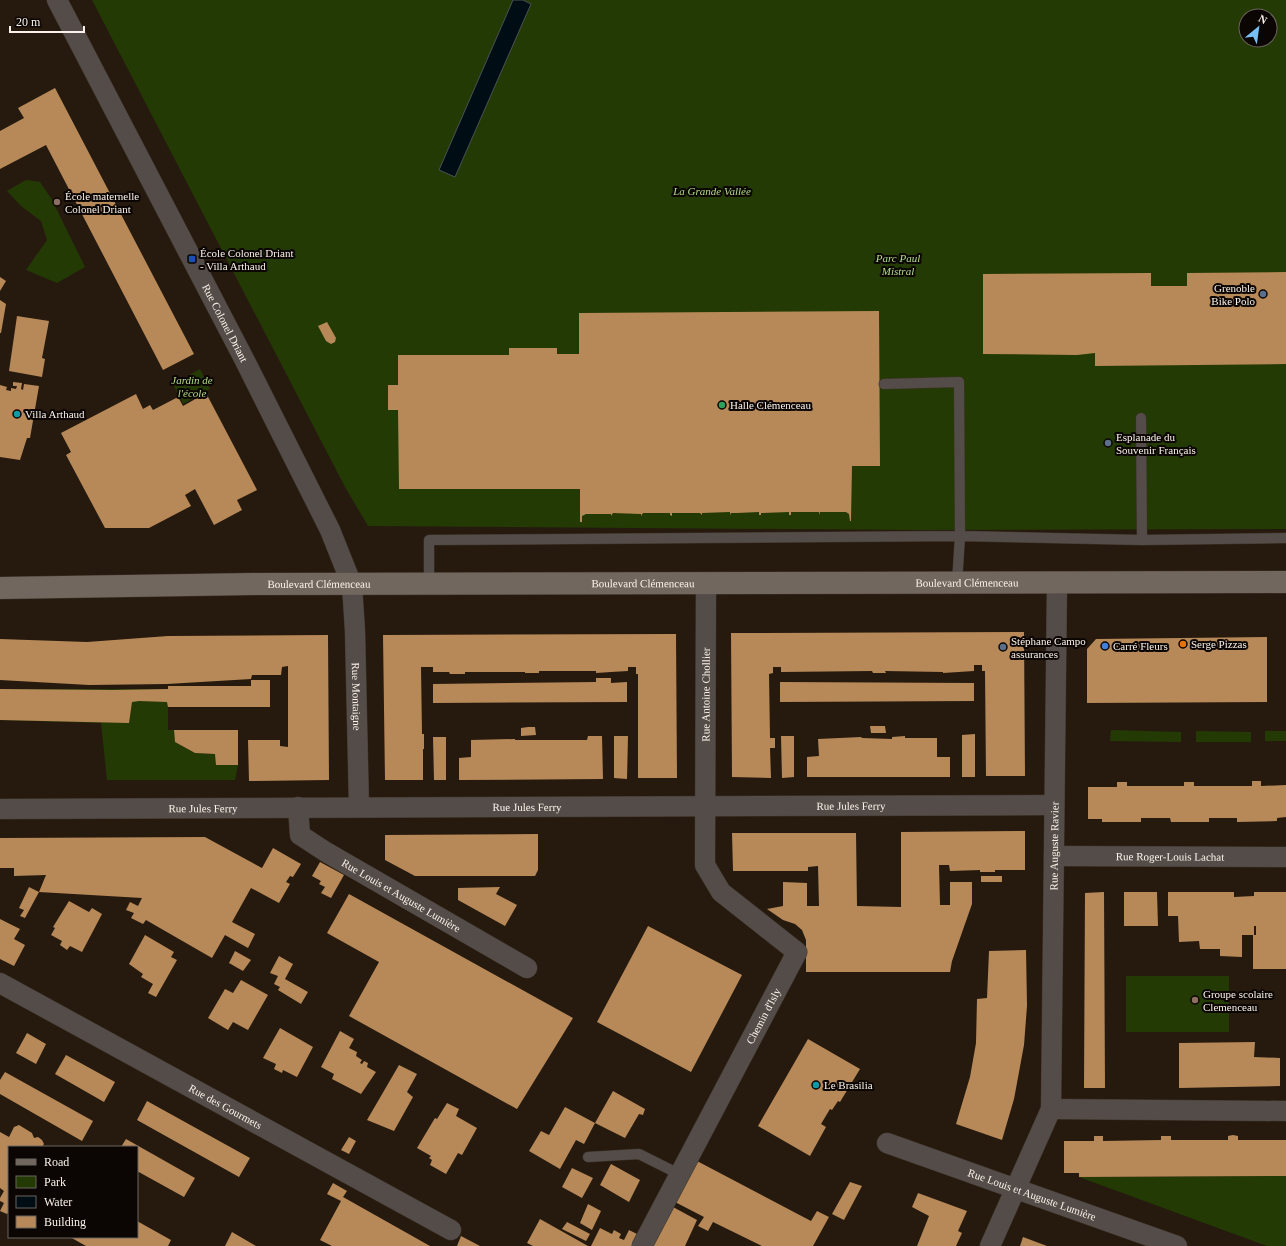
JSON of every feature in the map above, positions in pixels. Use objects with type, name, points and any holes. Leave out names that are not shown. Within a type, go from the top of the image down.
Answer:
[{"type":"main road","name":"Boulevard Clémenceau","points":[[0,588],[253,584],[429,585],[1286,582]]},
{"type":"street","name":"Rue Colonel Driant","points":[[57,0],[246,364],[330,530],[352,585]]},
{"type":"street","name":"Rue Auguste Ravier","points":[[990,1246],[1051,1109],[1057,583]]},
{"type":"street","name":"Rue Antoine Chollier","points":[[705,806],[706,584]]},
{"type":"street","name":"Rue Montaigne","points":[[352,585],[355,632],[359,807]]},
{"type":"street","name":"Rue Jules Ferry","points":[[0,809],[1054,805]]},
{"type":"street","name":"Chemin d'Isly","points":[[642,1246],[797,952],[721,892],[705,865],[705,806]]},
{"type":"street","name":"Rue Louis et Auguste Lumière","points":[[298,807],[300,834],[326,852],[527,968]]},
{"type":"street","name":"Rue Roger-Louis Lachat","points":[[1054,856],[1286,857]]},
{"type":"street","name":"Rue des Gourmets","points":[[0,983],[451,1230]]},
{"type":"street","points":[[1051,1109],[1286,1111]]},
{"type":"street","name":"Rue Louis et Auguste Lumière","points":[[887,1143],[1177,1246]]},
{"type":"lane","points":[[884,384],[959,382],[960,536],[957,583]]},
{"type":"lane","points":[[1141,418],[1142,540]]},
{"type":"lane","points":[[429,585],[430,540],[960,536],[1142,540],[1286,538]]},
{"type":"lane","points":[[588,1157],[639,1154],[680,1174]]},
{"type":"green space","name":"Parc Paul Mistral","points":[[92,0],[1286,0],[1286,529],[918,530],[368,526],[345,487]]},
{"type":"green space","points":[[26,180],[40,182],[51,198],[85,267],[57,283],[26,270],[47,240],[41,221],[21,206],[7,191]]},
{"type":"green space","name":"Jardin de l'école","points":[[200,369],[210,389],[183,404],[173,384]]},
{"type":"green space","points":[[0,689],[168,689],[168,730],[174,730],[175,742],[195,753],[216,754],[216,765],[238,765],[235,780],[107,780],[101,723],[0,720]]},
{"type":"green space","points":[[1111,730],[1181,732],[1181,742],[1110,741]]},
{"type":"green space","points":[[1196,731],[1251,732],[1251,742],[1196,742]]},
{"type":"green space","points":[[1265,731],[1286,731],[1286,741],[1265,741]]},
{"type":"green space","points":[[1126,976],[1229,976],[1229,1032],[1126,1032]]},
{"type":"green space","points":[[1286,1176],[1286,1246],[1267,1246],[1079,1177]]},
{"type":"water","points":[[513,0],[523,0],[531,4],[455,177],[439,170]]},
{"type":"building","points":[[55,88],[194,354],[163,370],[46,145],[0,169],[0,131],[24,118],[18,108]]},
{"type":"building","points":[[1286,272],[1286,364],[1095,366],[1095,353],[1077,355],[983,354],[983,274],[1151,273],[1151,286],[1187,286],[1187,273]]},
{"type":"building","points":[[0,277],[6,281],[0,291]]},
{"type":"building","points":[[0,300],[6,304],[1,333],[0,333]]},
{"type":"building","name":"Halle Clémenceau","points":[[879,311],[880,466],[852,466],[851,521],[849,514],[846,512],[820,512],[819,515],[819,512],[791,512],[791,515],[789,515],[789,512],[761,513],[761,515],[759,515],[759,512],[731,513],[730,515],[730,512],[702,513],[702,515],[700,513],[672,513],[672,516],[670,513],[643,513],[641,516],[641,514],[613,513],[611,516],[611,514],[586,514],[582,516],[582,522],[580,522],[580,489],[399,489],[398,410],[388,410],[388,385],[398,385],[398,355],[509,355],[509,348],[557,348],[557,354],[579,354],[579,313]]},
{"type":"building","points":[[17,316],[49,321],[42,358],[45,359],[42,377],[9,371]]},
{"type":"building","points":[[327,322],[336,338],[335,342],[331,344],[326,341],[318,326]]},
{"type":"building","name":"Villa Arthaud","points":[[13,382],[22,383],[21,389],[23,390],[24,384],[39,386],[30,438],[27,438],[20,460],[0,457],[0,385],[7,387],[6,390],[11,391],[11,388],[16,389],[17,386],[13,386]]},
{"type":"building","points":[[206,393],[257,490],[237,500],[242,510],[214,525],[195,489],[185,495],[191,506],[149,528],[105,528],[66,455],[71,452],[61,433],[136,394],[143,409],[150,405],[153,410],[178,397],[183,406]]},
{"type":"building","points":[[1024,632],[1025,776],[986,776],[985,671],[982,671],[982,665],[974,665],[974,671],[943,673],[885,671],[886,673],[873,673],[872,671],[781,672],[781,667],[773,667],[773,673],[769,674],[770,738],[775,738],[775,748],[770,748],[771,778],[732,777],[731,633]]},
{"type":"building","points":[[676,634],[677,778],[638,778],[638,674],[636,674],[636,667],[628,667],[628,671],[596,673],[596,671],[539,671],[539,673],[465,672],[465,674],[450,674],[449,672],[433,672],[433,667],[421,667],[422,734],[424,734],[423,780],[385,780],[383,635]]},
{"type":"building","points":[[328,635],[329,780],[249,781],[248,740],[280,740],[280,746],[288,747],[288,666],[282,667],[281,675],[252,675],[251,679],[167,684],[89,685],[0,680],[0,639],[87,642],[168,636]]},
{"type":"building","points":[[1267,637],[1267,702],[1087,703],[1087,649],[1096,639]]},
{"type":"building","points":[[596,678],[611,678],[611,683],[627,682],[627,702],[433,703],[433,684],[596,682]]},
{"type":"building","points":[[251,680],[270,680],[270,707],[168,707],[167,702],[139,701],[132,702],[129,723],[0,720],[0,689],[168,689],[168,686],[251,686]]},
{"type":"building","points":[[780,682],[974,683],[974,701],[780,702]]},
{"type":"building","points":[[870,726],[885,726],[886,733],[871,733]]},
{"type":"building","points":[[535,727],[536,735],[521,736],[521,728]]},
{"type":"building","points":[[174,730],[238,730],[238,765],[216,765],[215,754],[195,753],[175,742]]},
{"type":"building","points":[[975,734],[975,777],[962,777],[962,735]]},
{"type":"building","points":[[588,736],[602,736],[603,779],[459,780],[459,758],[471,757],[471,740],[587,740]]},
{"type":"building","points":[[614,736],[628,736],[627,779],[614,778]]},
{"type":"building","points":[[781,736],[794,736],[794,777],[782,778]]},
{"type":"building","points":[[905,736],[905,738],[937,738],[937,757],[950,757],[950,777],[807,777],[807,757],[819,756],[818,739],[861,737],[892,739],[892,737]]},
{"type":"building","points":[[433,737],[446,737],[446,780],[434,780]]},
{"type":"building","points":[[1252,781],[1261,781],[1261,786],[1286,785],[1286,817],[1277,818],[1277,821],[1237,822],[1237,818],[1209,818],[1209,822],[1171,822],[1170,818],[1141,818],[1141,822],[1102,822],[1102,819],[1088,819],[1088,787],[1117,787],[1117,782],[1127,782],[1127,786],[1184,786],[1184,782],[1194,782],[1194,786],[1252,786]]},
{"type":"building","points":[[1025,831],[1025,870],[995,870],[995,872],[980,872],[980,870],[950,871],[949,865],[939,865],[940,905],[950,905],[950,882],[972,882],[972,904],[952,961],[950,972],[806,972],[806,940],[802,930],[795,924],[783,920],[767,909],[783,906],[783,882],[807,883],[807,906],[819,906],[818,866],[808,867],[808,871],[733,871],[732,833],[856,833],[857,906],[901,907],[901,832]]},
{"type":"building","points":[[538,834],[538,870],[535,876],[415,876],[385,860],[385,835]]},
{"type":"building","points":[[205,837],[262,868],[273,848],[301,864],[293,877],[290,876],[286,882],[290,884],[279,903],[251,888],[232,922],[255,934],[248,948],[225,935],[212,958],[146,920],[143,924],[131,918],[134,913],[126,910],[130,902],[138,906],[142,898],[39,892],[46,875],[14,876],[14,868],[0,868],[0,838]]},
{"type":"building","points":[[320,862],[344,875],[331,898],[321,893],[325,887],[319,884],[321,881],[312,876]]},
{"type":"building","points":[[981,876],[1002,876],[1002,882],[981,882]]},
{"type":"building","points":[[29,887],[39,892],[25,918],[20,916],[24,910],[19,908]]},
{"type":"building","points":[[500,887],[496,894],[517,905],[505,926],[458,900],[458,888]]},
{"type":"building","points":[[1104,892],[1105,1088],[1084,1088],[1085,893]]},
{"type":"building","points":[[1124,892],[1157,892],[1158,926],[1124,926]]},
{"type":"building","points":[[1168,892],[1234,892],[1234,897],[1254,896],[1254,892],[1286,892],[1286,969],[1253,969],[1253,935],[1242,935],[1242,957],[1220,956],[1220,949],[1200,949],[1199,941],[1179,942],[1178,916],[1168,916]],"holes":[[[1254,926],[1256,926],[1256,935],[1254,935]]]},
{"type":"building","points":[[349,894],[573,1018],[517,1109],[349,1016],[379,962],[327,933]]},
{"type":"building","points":[[69,901],[89,912],[92,908],[102,914],[82,952],[70,946],[67,950],[60,945],[62,941],[51,935],[55,928],[53,927]]},
{"type":"building","points":[[0,919],[20,929],[14,939],[25,945],[14,966],[0,959]]},
{"type":"building","points":[[648,926],[742,975],[691,1072],[597,1022]]},
{"type":"building","points":[[145,935],[174,952],[171,957],[177,960],[156,997],[148,993],[153,984],[141,977],[143,974],[129,964]]},
{"type":"building","points":[[1026,950],[1027,1006],[1024,1045],[1014,1099],[1002,1140],[956,1124],[970,1077],[976,1043],[977,999],[987,998],[989,951]]},
{"type":"building","points":[[235,951],[251,960],[243,971],[229,963]]},
{"type":"building","points":[[279,956],[293,964],[285,979],[308,992],[301,1004],[278,990],[280,987],[274,984],[278,976],[270,973]]},
{"type":"building","points":[[241,980],[268,995],[248,1030],[233,1022],[228,1030],[208,1018],[225,989],[233,993]]},
{"type":"building","points":[[280,1028],[313,1047],[297,1077],[283,1070],[282,1073],[274,1069],[276,1064],[263,1058]]},
{"type":"building","points":[[340,1031],[354,1039],[349,1048],[357,1052],[356,1056],[362,1060],[360,1063],[362,1064],[364,1061],[368,1063],[367,1067],[376,1072],[361,1094],[332,1079],[334,1074],[321,1067]]},
{"type":"building","points":[[27,1033],[46,1044],[36,1064],[16,1053]]},
{"type":"building","name":"Le Brasilia","points":[[808,1039],[860,1069],[840,1102],[838,1101],[832,1110],[830,1109],[821,1124],[826,1127],[810,1156],[758,1126]]},
{"type":"building","points":[[1255,1042],[1254,1057],[1280,1058],[1280,1086],[1179,1088],[1179,1043]]},
{"type":"building","points":[[66,1055],[115,1082],[104,1102],[55,1074]]},
{"type":"building","points":[[399,1065],[417,1074],[407,1092],[413,1097],[394,1131],[367,1120]]},
{"type":"building","points":[[5,1072],[93,1121],[82,1141],[0,1094],[0,1080]]},
{"type":"building","points":[[613,1091],[645,1109],[643,1115],[639,1114],[625,1138],[595,1123]]},
{"type":"building","points":[[147,1101],[250,1158],[239,1177],[137,1120]]},
{"type":"building","points":[[447,1103],[459,1109],[456,1116],[477,1128],[462,1155],[458,1153],[446,1174],[430,1165],[432,1160],[429,1158],[431,1156],[417,1148],[435,1118],[437,1119]]},
{"type":"building","points":[[565,1107],[595,1123],[584,1144],[576,1140],[560,1169],[529,1151],[541,1131],[549,1135]]},
{"type":"building","points":[[19,1125],[32,1133],[34,1138],[38,1137],[42,1140],[44,1144],[43,1146],[8,1146],[7,1214],[0,1211],[4,1203],[0,1201],[0,1198],[4,1191],[0,1188],[0,1132],[9,1137],[14,1127]]},
{"type":"building","points":[[1094,1136],[1103,1136],[1103,1141],[1161,1140],[1161,1136],[1171,1136],[1171,1140],[1228,1140],[1228,1136],[1238,1136],[1238,1140],[1286,1140],[1286,1176],[1079,1177],[1079,1173],[1064,1173],[1064,1141],[1094,1141]]},
{"type":"building","points":[[349,1137],[356,1141],[349,1154],[341,1150]]},
{"type":"building","points":[[126,1139],[195,1178],[184,1197],[138,1172],[138,1146],[122,1146]]},
{"type":"building","points":[[697,1161],[811,1221],[817,1211],[829,1217],[813,1246],[762,1246],[713,1222],[708,1231],[698,1226],[704,1217],[675,1202]]},
{"type":"building","points":[[611,1164],[640,1180],[629,1202],[600,1185]]},
{"type":"building","points":[[572,1168],[593,1178],[582,1198],[562,1187]]},
{"type":"building","points":[[850,1182],[862,1186],[844,1220],[832,1214]]},
{"type":"building","points":[[333,1183],[347,1191],[343,1197],[430,1246],[332,1246],[320,1240],[341,1201],[327,1194]]},
{"type":"building","points":[[918,1193],[967,1211],[958,1231],[962,1233],[956,1246],[917,1246],[929,1216],[912,1207]]},
{"type":"building","points":[[588,1204],[601,1211],[592,1230],[580,1223]]},
{"type":"building","points":[[673,1207],[697,1220],[685,1246],[651,1246]]},
{"type":"building","points":[[540,1219],[588,1246],[533,1246],[527,1243]]},
{"type":"building","points":[[138,1222],[171,1240],[168,1246],[86,1246],[72,1238],[138,1238]]},
{"type":"building","points":[[567,1222],[590,1234],[586,1241],[562,1229]]},
{"type":"building","points":[[600,1228],[612,1234],[614,1230],[621,1234],[619,1238],[624,1240],[629,1230],[639,1235],[632,1246],[591,1246]]},
{"type":"building","points":[[232,1232],[256,1246],[225,1246]]},
{"type":"building","points":[[461,1236],[480,1246],[457,1246]]},
{"type":"building","points":[[1023,1237],[1047,1246],[1020,1246]]},
{"type":"place","name":"École maternelle Colonel Driant","points":[[57,202]]},
{"type":"place","name":"École Colonel Driant - Villa Arthaud","points":[[192,259]]},
{"type":"place","name":"Grenoble Bike Polo","points":[[1263,294]]},
{"type":"place","name":"Halle Clémenceau","points":[[722,405]]},
{"type":"place","name":"Villa Arthaud","points":[[17,414]]},
{"type":"place","name":"Esplanade du Souvenir Français","points":[[1108,443]]},
{"type":"place","name":"Serge Pizzas","points":[[1183,644]]},
{"type":"place","name":"Carré Fleurs","points":[[1105,646]]},
{"type":"place","name":"Stéphane Campo assurances","points":[[1003,647]]},
{"type":"place","name":"Groupe scolaire Clemenceau","points":[[1195,1000]]},
{"type":"place","name":"Le Brasilia","points":[[816,1085]]},
{"type":"park label","name":"La Grande Vallée","points":[[712,191]]}]
